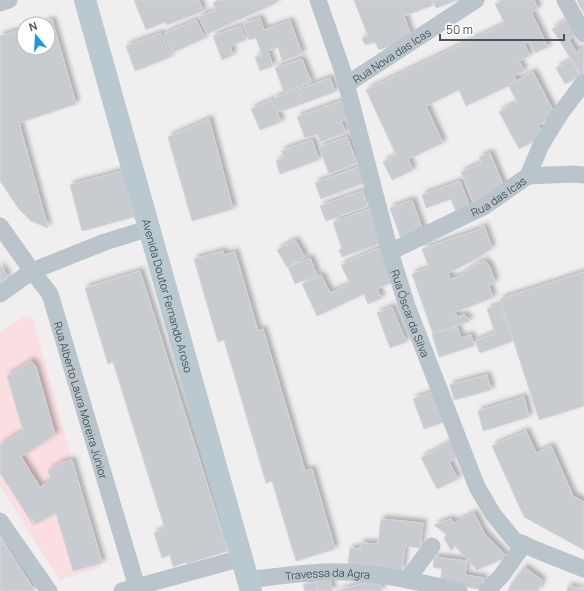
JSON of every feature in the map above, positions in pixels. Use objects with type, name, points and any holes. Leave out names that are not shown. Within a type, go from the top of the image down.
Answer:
[{"type":"main road","name":"Avenida Doutor Fernando Aroso","points":[[85,0],[249,585]]},
{"type":"street","points":[[0,3],[9,0]]},
{"type":"street","name":"Rua Óscar da Silva","points":[[318,0],[347,84],[390,252],[407,306],[477,487],[493,514],[514,540],[584,569]]},
{"type":"street","name":"Rua Nova das Icas","points":[[347,84],[476,0]]},
{"type":"street","points":[[565,0],[584,34]]},
{"type":"street","name":"Rua das Icas","points":[[390,252],[485,206],[528,176],[541,145],[560,114],[584,82]]},
{"type":"street","points":[[528,176],[572,174],[584,175]]},
{"type":"street","name":"Rua Alberto Laura Moreira Júnior","points":[[0,226],[50,294],[130,589]]},
{"type":"street","points":[[0,294],[32,271],[105,242],[150,228]]},
{"type":"street","points":[[0,521],[49,591]]},
{"type":"street","points":[[487,591],[502,575],[524,544]]},
{"type":"street","points":[[415,584],[432,546]]},
{"type":"street","points":[[130,589],[242,558]]},
{"type":"street","name":"Travessa da Agra","points":[[249,585],[324,572],[380,575],[415,584],[459,591]]},
{"type":"shaded area","points":[[24,316],[30,317],[33,321],[39,340],[101,567],[60,580],[0,486],[0,333]]},
{"type":"building","points":[[134,0],[199,0],[203,11],[167,25],[165,22],[146,30]]},
{"type":"building","points":[[219,0],[274,0],[276,3],[207,34],[199,17],[216,10],[213,3]]},
{"type":"building","points":[[354,0],[431,0],[433,5],[404,16],[412,38],[379,50],[375,42],[365,45],[362,38],[368,36]]},
{"type":"building","points":[[433,0],[457,0],[436,8]]},
{"type":"building","points":[[504,0],[534,0],[538,9],[531,12],[548,47],[535,53],[529,41],[524,44],[530,56],[519,61],[524,71],[514,76],[517,82],[466,106],[459,90],[426,106],[443,143],[408,159],[413,170],[392,180],[383,162],[396,155],[366,90],[505,24],[495,4]]},
{"type":"building","points":[[584,0],[584,13],[577,1]]},
{"type":"building","points":[[260,18],[264,30],[290,21],[302,54],[282,61],[278,47],[268,51],[273,66],[260,71],[255,57],[262,55],[256,38],[249,40],[243,24]]},
{"type":"building","points":[[196,20],[205,38],[172,53],[164,34]]},
{"type":"building","points":[[566,20],[576,35],[569,40],[576,52],[584,47],[583,78],[552,29]]},
{"type":"building","points":[[241,26],[246,40],[230,46],[233,55],[222,60],[213,36]]},
{"type":"building","points":[[16,31],[16,56],[56,56],[56,34],[76,104],[19,123],[48,228],[31,221],[18,208],[0,181],[0,36]]},
{"type":"building","points":[[161,33],[171,57],[135,71],[126,46]]},
{"type":"building","points":[[302,59],[311,82],[284,92],[275,68]]},
{"type":"building","points":[[571,60],[580,76],[565,84],[556,68]]},
{"type":"building","points":[[533,72],[556,116],[538,125],[543,136],[519,149],[499,112],[517,102],[508,85]]},
{"type":"building","points":[[330,78],[335,92],[279,112],[274,98]]},
{"type":"building","points":[[272,100],[281,122],[260,130],[251,109]]},
{"type":"building","points":[[344,100],[350,118],[341,121],[346,133],[320,142],[318,134],[305,138],[297,117]]},
{"type":"building","points":[[209,119],[233,209],[192,221],[168,137]]},
{"type":"building","points":[[347,137],[357,163],[329,174],[319,147]]},
{"type":"building","points":[[312,140],[319,160],[280,174],[276,161],[284,158],[281,151]]},
{"type":"building","points":[[490,153],[506,192],[475,206],[461,172],[482,163],[479,157]]},
{"type":"building","points":[[361,166],[367,182],[321,199],[315,183]]},
{"type":"building","points":[[122,171],[134,217],[82,231],[70,185]]},
{"type":"building","points":[[460,181],[472,213],[458,218],[451,199],[426,208],[422,195]]},
{"type":"building","points":[[363,191],[368,206],[326,221],[320,206]]},
{"type":"building","points":[[412,200],[426,239],[404,247],[390,208]]},
{"type":"building","points":[[370,209],[382,243],[342,257],[339,250],[342,249],[333,222]]},
{"type":"building","points":[[484,226],[492,248],[476,259],[448,273],[450,279],[460,276],[477,264],[485,261],[490,267],[495,282],[489,286],[493,298],[455,312],[457,317],[465,315],[470,321],[433,334],[412,274],[429,268],[422,249],[478,230]]},
{"type":"building","points":[[295,240],[305,257],[287,267],[277,250]]},
{"type":"building","points":[[379,248],[395,281],[377,289],[382,298],[368,304],[364,294],[317,316],[302,284],[321,275],[330,293],[350,284],[341,265]]},
{"type":"building","points":[[223,251],[224,255],[235,252],[258,331],[263,329],[305,471],[312,469],[335,549],[296,561],[272,481],[266,483],[224,340],[218,342],[194,259]]},
{"type":"building","points":[[310,258],[317,275],[295,284],[288,267]]},
{"type":"building","points":[[0,265],[8,277],[0,283]]},
{"type":"building","points":[[140,271],[228,551],[173,567],[170,555],[162,558],[154,533],[165,529],[113,362],[108,364],[85,288]]},
{"type":"building","points":[[584,272],[584,406],[539,420],[500,299]]},
{"type":"building","points":[[500,305],[513,341],[480,353],[475,341],[495,333],[487,309]]},
{"type":"building","points":[[392,307],[406,342],[390,348],[377,313]]},
{"type":"building","points":[[457,327],[461,338],[471,335],[474,346],[439,357],[432,334]]},
{"type":"building","points":[[31,361],[36,367],[55,435],[21,457],[40,487],[51,480],[48,471],[61,463],[72,460],[102,563],[73,571],[56,513],[36,524],[31,516],[34,526],[0,473],[0,445],[23,431],[7,376]]},
{"type":"building","points":[[487,375],[491,390],[454,400],[450,385]]},
{"type":"building","points":[[433,392],[444,422],[424,429],[413,399]]},
{"type":"building","points":[[524,397],[529,417],[483,431],[478,411]]},
{"type":"building","points":[[526,431],[536,453],[551,446],[573,496],[584,502],[584,550],[524,517],[492,446]]},
{"type":"building","points":[[452,441],[460,456],[449,462],[458,479],[437,489],[421,458]]},
{"type":"building","points":[[474,513],[484,533],[507,557],[477,570],[455,546],[451,551],[444,538],[446,534],[434,525],[451,519],[454,523]]},
{"type":"building","points":[[381,519],[423,523],[420,548],[405,546],[402,571],[348,565],[350,548],[360,549],[361,543],[378,544]]},
{"type":"building","points":[[0,537],[35,591],[0,591]]},
{"type":"building","points":[[434,557],[467,561],[465,575],[484,578],[482,589],[440,584],[442,569],[433,567]]},
{"type":"building","points":[[524,567],[542,580],[540,587],[537,591],[508,591],[510,586]]},
{"type":"building","points":[[379,579],[382,591],[336,591]]},
{"type":"building","points":[[330,580],[333,591],[318,591],[316,582]]},
{"type":"building","points":[[316,582],[318,591],[305,591],[303,584]]},
{"type":"building","points":[[568,586],[584,590],[584,591],[567,591]]}]
